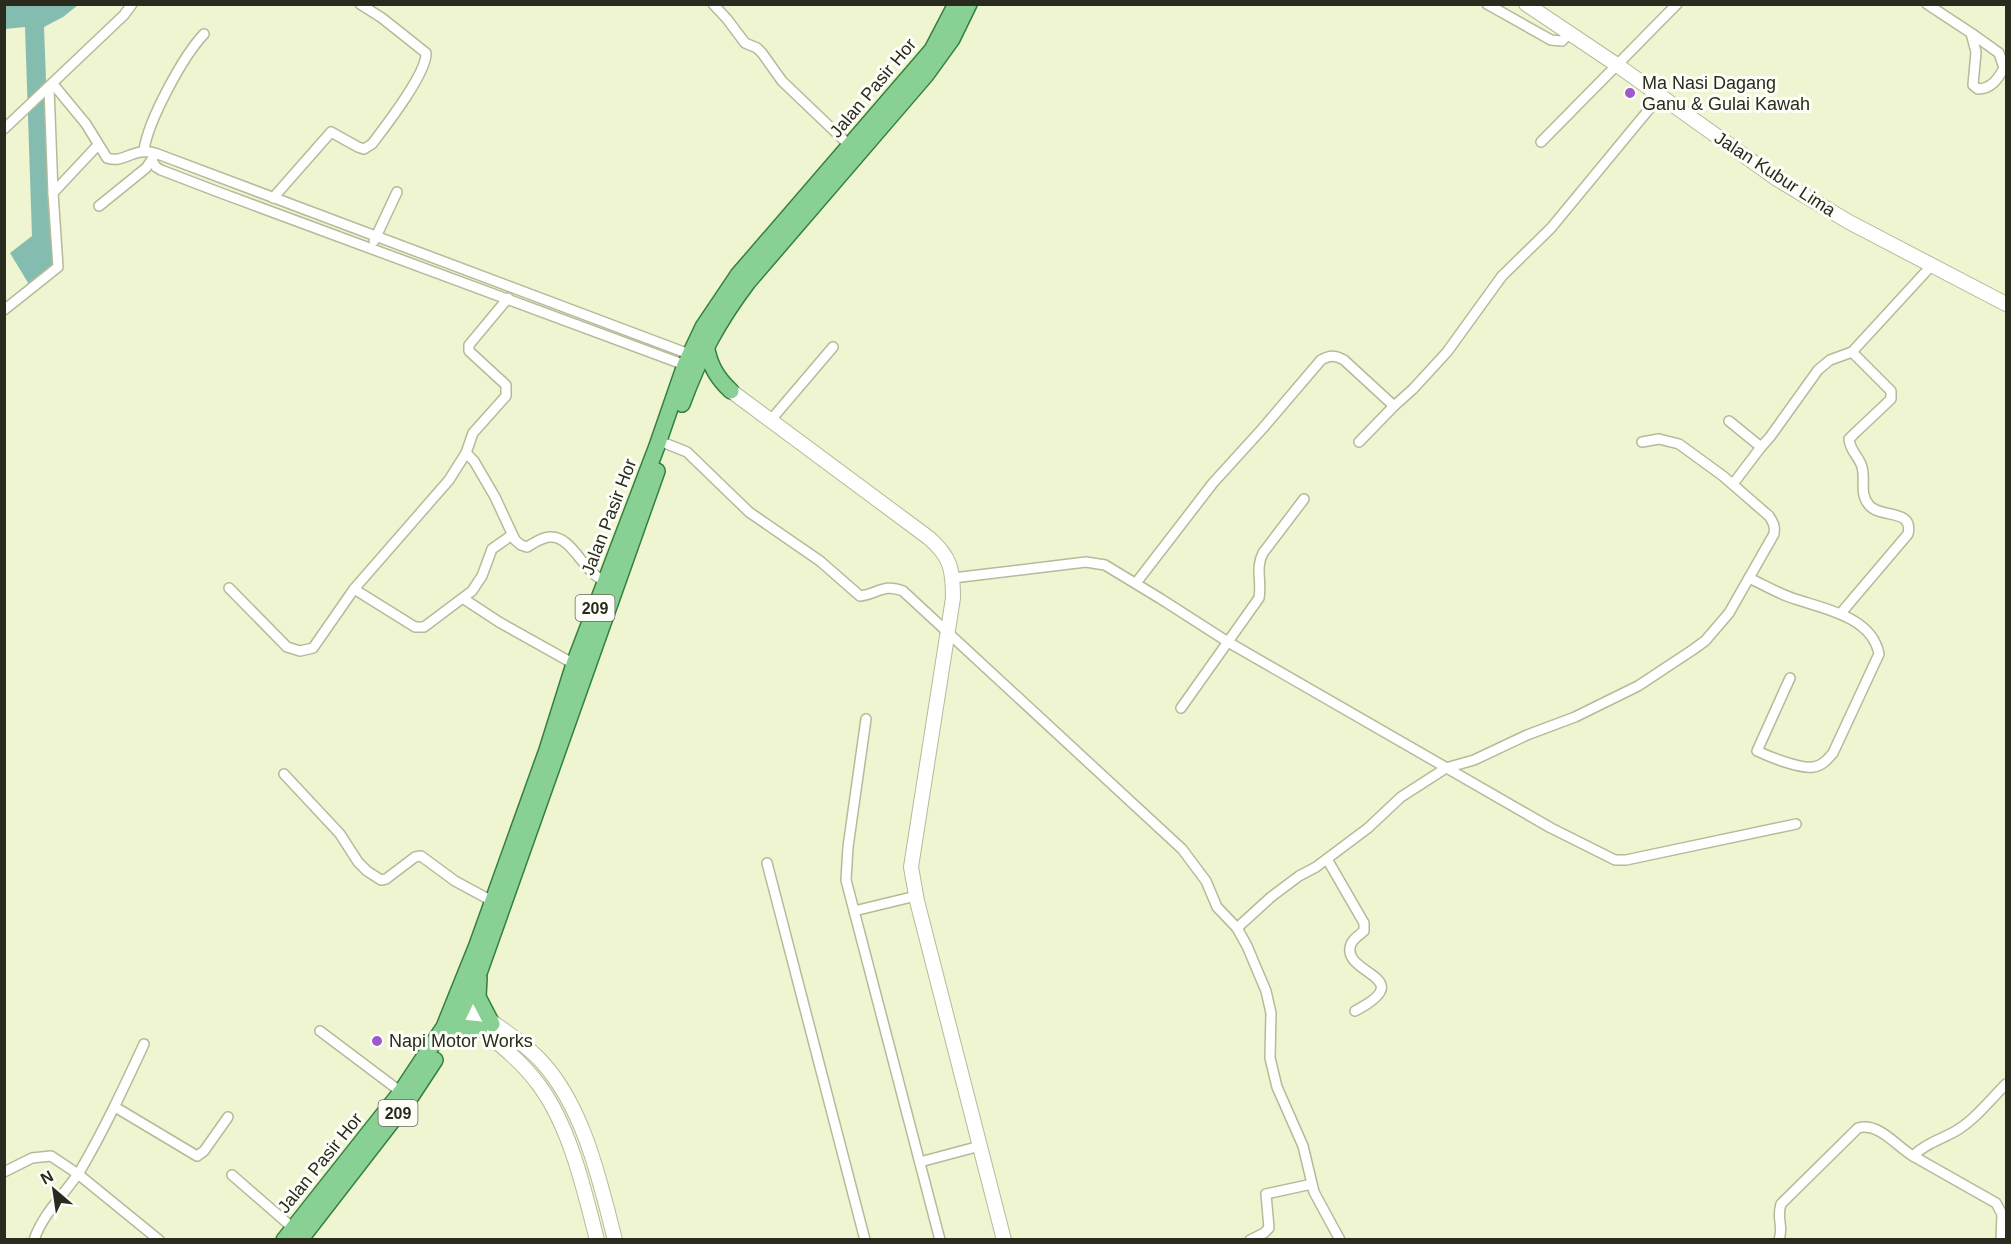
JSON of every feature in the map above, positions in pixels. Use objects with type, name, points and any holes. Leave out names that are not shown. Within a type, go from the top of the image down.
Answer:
[{"type":"main road","name":"Jalan Pasir Hor","points":[[292,1236],[401,1092],[444,1027],[547,750],[574,663],[657,446],[687,360],[714,309],[738,275],[932,50],[956,4]]},
{"type":"main road","name":"Jalan Pasir Hor","points":[[292,1236],[410,1098],[454,1030],[478,976],[667,444],[706,344],[748,282],[926,75],[952,39],[969,4]]},
{"type":"main road","points":[[706,344],[714,372],[731,391]]},
{"type":"main road","points":[[688,388],[697,382],[706,380],[731,391]]},
{"type":"main road","points":[[454,1030],[462,1027],[486,1026],[478,996],[478,976]]},
{"type":"street","points":[[4,129],[50,88],[124,15],[132,4]]},
{"type":"street","points":[[273,198],[331,132],[364,149],[372,144],[402,102],[425,62],[426,53],[382,18],[360,4]]},
{"type":"street","points":[[713,4],[745,43],[757,48],[782,81],[850,146]]},
{"type":"street","points":[[1488,4],[1551,40],[1562,41],[1569,33]]},
{"type":"street","name":"Jalan Kubur Lima","points":[[1526,4],[1777,178],[1848,222],[2007,304]]},
{"type":"street","points":[[1541,142],[1677,4]]},
{"type":"street","points":[[1930,6],[1971,33],[1999,52],[2004,68],[1997,80],[1985,89],[1977,89],[1973,85],[1976,52],[1971,33]]},
{"type":"street","points":[[144,150],[149,130],[173,81],[190,50],[204,34]]},
{"type":"street","points":[[50,88],[86,124],[104,155],[114,160],[144,150]]},
{"type":"street","points":[[4,310],[58,267],[50,88]]},
{"type":"street","points":[[1359,442],[1448,352],[1502,276],[1551,228],[1660,96]]},
{"type":"street","points":[[53,194],[98,146]]},
{"type":"street","points":[[144,150],[153,157],[273,198],[376,237],[687,360]]},
{"type":"street","points":[[99,206],[153,157]]},
{"type":"street","points":[[153,157],[156,167],[161,170],[508,298],[687,360]]},
{"type":"street","points":[[371,248],[397,192]]},
{"type":"street","points":[[1733,484],[1818,370],[1830,360],[1852,352],[1932,265]]},
{"type":"street","points":[[229,588],[275,638],[287,647],[300,651],[313,648],[354,589],[449,480],[466,453],[473,433],[506,396],[506,385],[469,351],[469,345],[508,298]]},
{"type":"street","points":[[770,421],[832,347]]},
{"type":"street","points":[[1841,613],[1908,534],[1909,528],[1906,520],[1901,516],[1877,512],[1864,498],[1862,465],[1850,447],[1850,439],[1889,403],[1892,395],[1888,387],[1852,352]]},
{"type":"street","points":[[1136,583],[1212,483],[1321,360],[1328,356],[1336,356],[1344,360],[1394,406]]},
{"type":"street","points":[[731,391],[929,538],[945,554],[951,565],[953,598],[911,867],[916,896],[1004,1239]]},
{"type":"street","points":[[1729,421],[1761,447]]},
{"type":"street","points":[[1237,928],[1271,897],[1368,828],[1401,797],[1446,768],[1474,760],[1527,735],[1575,717],[1656,675],[1705,641],[1728,613],[1774,534],[1775,528],[1769,516],[1733,484],[1679,444],[1659,439],[1642,442]]},
{"type":"street","points":[[667,444],[687,452],[749,512],[820,561],[860,596],[887,587],[903,591],[1182,849],[1206,881],[1217,907],[1237,928],[1247,946],[1270,1004],[1269,1046],[1272,1071],[1282,1101],[1303,1146],[1312,1184],[1320,1205],[1340,1239]]},
{"type":"street","points":[[466,453],[474,461],[495,497],[512,535],[521,545],[527,547],[550,536],[558,538],[566,542],[594,576],[605,581]]},
{"type":"street","points":[[1181,708],[1259,598],[1261,587],[1258,562],[1263,552],[1304,499]]},
{"type":"street","points":[[354,589],[415,627],[429,626],[472,591],[482,576],[492,549],[512,535]]},
{"type":"street","points":[[953,578],[1096,562],[1105,565],[1228,642],[1551,828],[1615,860],[1626,860],[1796,824]]},
{"type":"street","points":[[1749,578],[1793,599],[1841,613],[1868,632],[1875,640],[1879,654],[1833,753],[1825,762],[1814,767],[1803,766],[1757,751],[1790,678]]},
{"type":"street","points":[[464,599],[552,653],[574,663]]},
{"type":"street","points":[[866,719],[848,847],[846,880],[940,1239]]},
{"type":"street","points":[[284,774],[334,826],[358,862],[372,876],[381,880],[386,879],[409,861],[421,856],[455,881],[492,901]]},
{"type":"street","points":[[1327,859],[1364,923],[1364,931],[1352,941],[1350,954],[1381,983],[1382,988],[1379,996],[1356,1011]]},
{"type":"street","points":[[767,863],[865,1239]]},
{"type":"street","points":[[854,911],[916,896]]},
{"type":"street","points":[[464,1008],[486,1026],[541,1061],[564,1092],[591,1154],[615,1239]]},
{"type":"street","points":[[486,1026],[539,1084],[549,1100],[574,1160],[597,1239]]},
{"type":"street","points":[[320,1031],[401,1092]]},
{"type":"street","points":[[34,1239],[49,1212],[78,1174],[115,1107],[144,1044]]},
{"type":"street","points":[[1913,1156],[1933,1141],[1954,1132],[1973,1118],[2007,1084]]},
{"type":"street","points":[[115,1107],[197,1156],[204,1151],[228,1117]]},
{"type":"street","points":[[1780,1239],[1782,1231],[1778,1214],[1781,1204],[1858,1128],[1866,1126],[1874,1128],[1913,1156],[1996,1203],[2002,1214],[2001,1239]]},
{"type":"street","points":[[920,1162],[980,1146]]},
{"type":"street","points":[[4,1172],[32,1158],[43,1155],[51,1156],[78,1174],[159,1239]]},
{"type":"street","points":[[232,1175],[292,1236]]},
{"type":"street","points":[[1250,1239],[1264,1233],[1269,1228],[1266,1194],[1312,1184]]},
{"type":"water","points":[[5,5],[78,5],[63,17],[44,27],[53,269],[30,286],[10,253],[32,236],[25,27],[5,29]]},
{"type":"place","name":"Ma Nasi Dagang Ganu & Gulai Kawah","points":[[1630,93]]},
{"type":"place","name":"Napi Motor Works","points":[[377,1041]]}]
